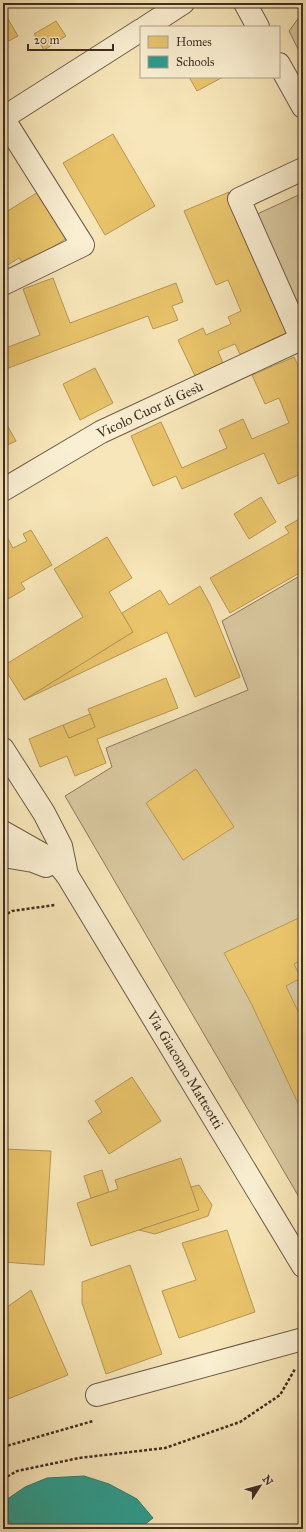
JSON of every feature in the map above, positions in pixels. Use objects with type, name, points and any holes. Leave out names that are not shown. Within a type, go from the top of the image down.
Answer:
[{"type":"street","points":[[148,26],[184,3]]},
{"type":"street","points":[[245,3],[257,26]]},
{"type":"street","points":[[3,284],[83,245],[3,118],[140,31]]},
{"type":"street","points":[[280,66],[303,107]]},
{"type":"street","points":[[302,341],[239,199],[303,169]]},
{"type":"street","name":"Vicolo Cuor di Gesù","points":[[3,490],[101,432],[302,341]]},
{"type":"street","name":"Via Giacomo Matteotti","points":[[3,749],[44,813],[61,846],[67,875]]},
{"type":"street","name":"Via Giacomo Matteotti","points":[[3,832],[56,862],[67,875],[303,1266]]},
{"type":"street","points":[[3,856],[33,861],[67,875]]},
{"type":"street","points":[[97,1395],[303,1339]]},
{"type":"path","points":[[3,916],[12,912],[54,906],[80,895]]},
{"type":"path","points":[[3,1479],[17,1471],[79,1458],[165,1448],[240,1422],[280,1395],[297,1366]]},
{"type":"shaded area","points":[[303,12],[303,59],[289,31]]},
{"type":"shaded area","points":[[303,193],[303,322],[255,215]]},
{"type":"shaded area","points":[[303,574],[303,1204],[65,796],[112,767],[106,748],[248,690],[222,621]]},
{"type":"building: Homes","points":[[4,12],[18,36],[3,44],[3,13]]},
{"type":"building: Homes","points":[[56,21],[66,36],[44,50],[34,34]]},
{"type":"building: Homes","points":[[190,78],[221,78],[197,91]]},
{"type":"building: Homes","points":[[113,134],[155,206],[105,235],[63,163]]},
{"type":"building: Homes","points":[[38,192],[67,238],[24,265],[19,258],[3,268],[3,214]]},
{"type":"building: Homes","points":[[229,192],[291,333],[242,358],[235,344],[218,351],[224,366],[196,378],[178,340],[203,328],[206,335],[231,324],[228,317],[241,311],[228,280],[216,285],[184,211]]},
{"type":"building: Homes","points":[[53,278],[70,323],[176,283],[183,302],[172,306],[178,320],[153,329],[148,316],[3,370],[3,349],[40,335],[23,289]]},
{"type":"building: Homes","points":[[294,357],[303,376],[303,473],[278,484],[264,453],[182,489],[176,476],[153,486],[131,436],[161,422],[182,468],[227,448],[219,430],[243,419],[252,439],[289,423],[279,398],[265,404],[252,375]]},
{"type":"building: Homes","points":[[95,368],[113,403],[80,420],[63,384]]},
{"type":"building: Homes","points":[[3,418],[16,441],[3,447]]},
{"type":"building: Homes","points":[[261,497],[276,522],[249,539],[234,514]]},
{"type":"building: Homes","points":[[303,517],[303,571],[230,613],[210,578],[289,533],[285,527]]},
{"type":"building: Homes","points":[[3,530],[13,548],[27,541],[23,534],[31,530],[52,565],[21,583],[25,589],[3,602]]},
{"type":"building: Homes","points":[[107,537],[132,578],[109,592],[133,632],[24,700],[3,666],[83,617],[54,569]]},
{"type":"building: Homes","points":[[200,586],[210,604],[240,677],[195,697],[167,632],[24,700],[133,632],[122,613],[160,590],[169,605]]},
{"type":"building: Homes","points":[[166,678],[178,708],[97,739],[106,763],[75,776],[67,756],[40,767],[29,739],[63,725],[69,738],[95,727],[88,709]]},
{"type":"building: Homes","points":[[90,714],[95,727],[69,738],[63,725]]},
{"type":"building: Homes","points":[[196,769],[234,827],[183,860],[146,803]]},
{"type":"building: Homes","points":[[303,916],[303,959],[294,964],[301,978],[286,986],[303,1022],[303,1114],[252,1005],[224,953]]},
{"type":"building: Homes","points":[[132,1077],[161,1121],[109,1154],[88,1121],[102,1112],[95,1101]]},
{"type":"building: Homes","points":[[3,1149],[51,1151],[44,1265],[3,1262]]},
{"type":"building: Homes","points":[[181,1158],[199,1210],[91,1246],[77,1203],[118,1189],[115,1180]]},
{"type":"building: Homes","points":[[102,1170],[109,1192],[91,1198],[84,1176]]},
{"type":"building: Homes","points":[[199,1185],[212,1205],[208,1216],[155,1234],[139,1230],[199,1210],[191,1187]]},
{"type":"building: Homes","points":[[227,1230],[255,1312],[179,1338],[162,1291],[196,1280],[182,1243]]},
{"type":"building: Homes","points":[[130,1265],[162,1354],[106,1374],[82,1303],[82,1282]]},
{"type":"building: Homes","points":[[31,1290],[68,1375],[3,1401],[3,1310]]},
{"type":"building: Schools","points":[[84,1476],[109,1484],[137,1499],[153,1518],[139,1529],[3,1529],[3,1502],[25,1487],[47,1478]]}]
